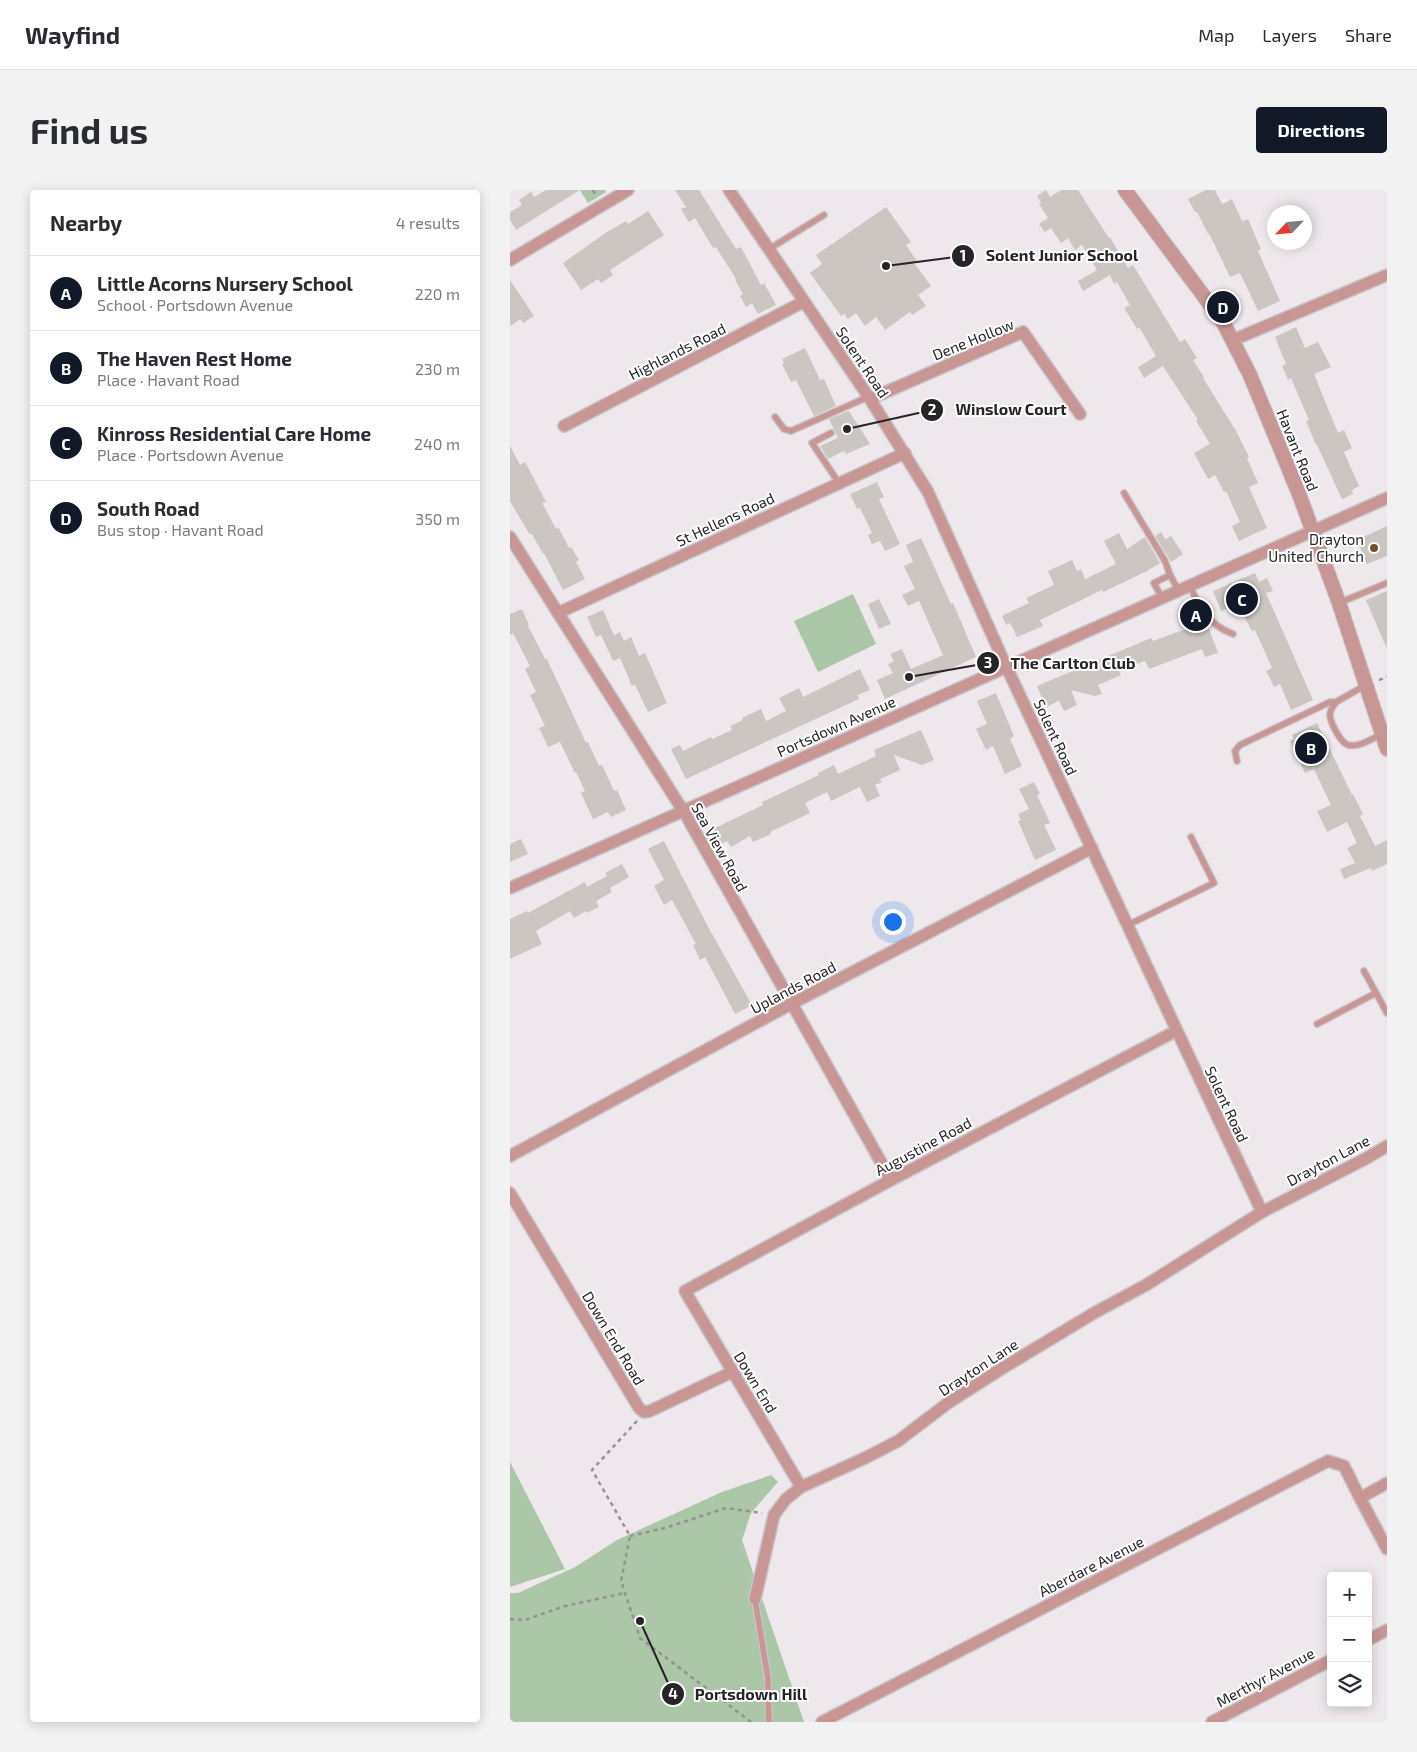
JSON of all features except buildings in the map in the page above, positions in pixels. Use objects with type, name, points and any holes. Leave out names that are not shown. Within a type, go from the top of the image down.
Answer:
[{"type":"street","points":[[510,260],[628,190]]},
{"type":"street","name":"Solent Road","points":[[729,190],[869,398],[928,492],[1006,666],[1262,1212]]},
{"type":"street","name":"Havant Road","points":[[1125,190],[1213,306],[1233,340],[1272,427],[1312,530],[1339,603],[1387,749]]},
{"type":"street","points":[[1233,340],[1387,275]]},
{"type":"street","name":"Highlands Road","points":[[564,426],[804,302]]},
{"type":"street","name":"Dene Hollow","points":[[869,398],[1023,332],[1080,414]]},
{"type":"street","name":"St Hellens Road","points":[[558,613],[905,453]]},
{"type":"street","name":"Portsdown Avenue","points":[[510,888],[1387,498]]},
{"type":"street","name":"Sea View Road","points":[[510,537],[683,812],[891,1180]]},
{"type":"street","name":"Uplands Road","points":[[510,1156],[791,1004],[1092,848]]},
{"type":"street","name":"Augustine Road","points":[[685,1291],[891,1180],[1176,1031]]},
{"type":"street","name":"Drayton Lane","points":[[755,1599],[774,1515],[786,1499],[801,1487],[898,1441],[948,1404],[1001,1369],[1094,1313],[1146,1285],[1262,1212],[1387,1146]]},
{"type":"street","name":"Down End Road","points":[[510,1193],[639,1408],[644,1412]]},
{"type":"street","name":"Down End","points":[[685,1291],[801,1487]]},
{"type":"street","points":[[644,1412],[732,1372]]},
{"type":"street","name":"Aberdare Avenue","points":[[822,1722],[1328,1461],[1344,1466],[1387,1549]]},
{"type":"street","points":[[1360,1498],[1387,1483]]},
{"type":"street","points":[[1372,1638],[1387,1630]]},
{"type":"street","name":"Merthyr Avenue","points":[[1212,1722],[1327,1662]]},
{"type":"lane","points":[[769,249],[824,215]]},
{"type":"lane","points":[[775,418],[784,429],[791,431],[869,398]]},
{"type":"lane","points":[[832,433],[812,442],[839,483]]},
{"type":"lane","points":[[1124,493],[1165,561],[1179,591]]},
{"type":"lane","points":[[1162,598],[1154,583],[1170,575]]},
{"type":"lane","points":[[1339,603],[1387,583]]},
{"type":"lane","points":[[1190,586],[1196,601],[1211,622],[1225,632],[1232,634]]},
{"type":"lane","points":[[1237,760],[1235,751],[1240,745],[1330,702],[1336,702],[1366,686]]},
{"type":"lane","points":[[1336,702],[1330,716],[1340,740],[1348,745],[1359,744],[1382,734]]},
{"type":"lane","points":[[1128,925],[1214,883],[1191,837]]},
{"type":"lane","points":[[1364,971],[1387,1013]]},
{"type":"lane","points":[[1318,1024],[1376,993]]},
{"type":"lane","name":"Drayton Lane","points":[[755,1599],[768,1679],[769,1722]]},
{"type":"path","points":[[644,1412],[592,1470],[630,1536],[621,1581],[640,1638],[751,1722]]},
{"type":"path","points":[[630,1536],[665,1528],[726,1508],[774,1515]]},
{"type":"path","points":[[510,1619],[525,1620],[565,1606],[625,1593]]},
{"type":"green space","points":[[580,190],[605,190],[606,192],[588,203]]},
{"type":"green space","points":[[853,594],[876,644],[818,672],[794,621]]},
{"type":"green space","points":[[510,1462],[565,1569],[510,1587]]},
{"type":"green space","points":[[771,1475],[778,1482],[751,1513],[742,1540],[804,1722],[510,1722],[510,1593],[518,1593],[575,1567],[617,1540],[722,1492]]},
{"type":"place","name":"Solent Junior School","points":[[886,266]]},
{"type":"place","name":"South Road","points":[[1223,307]]},
{"type":"place","name":"Winslow Court","points":[[847,429]]},
{"type":"place","name":"Drayton United Church","points":[[1374,548]]},
{"type":"place","name":"Kinross Residential Care Home","points":[[1242,599]]},
{"type":"place","name":"Little Acorns Nursery School","points":[[1196,615]]},
{"type":"place","name":"The Carlton Club","points":[[909,677]]},
{"type":"place","name":"The Haven Rest Home","points":[[1311,748]]},
{"type":"place","name":"Portsdown Hill","points":[[640,1621]]}]
